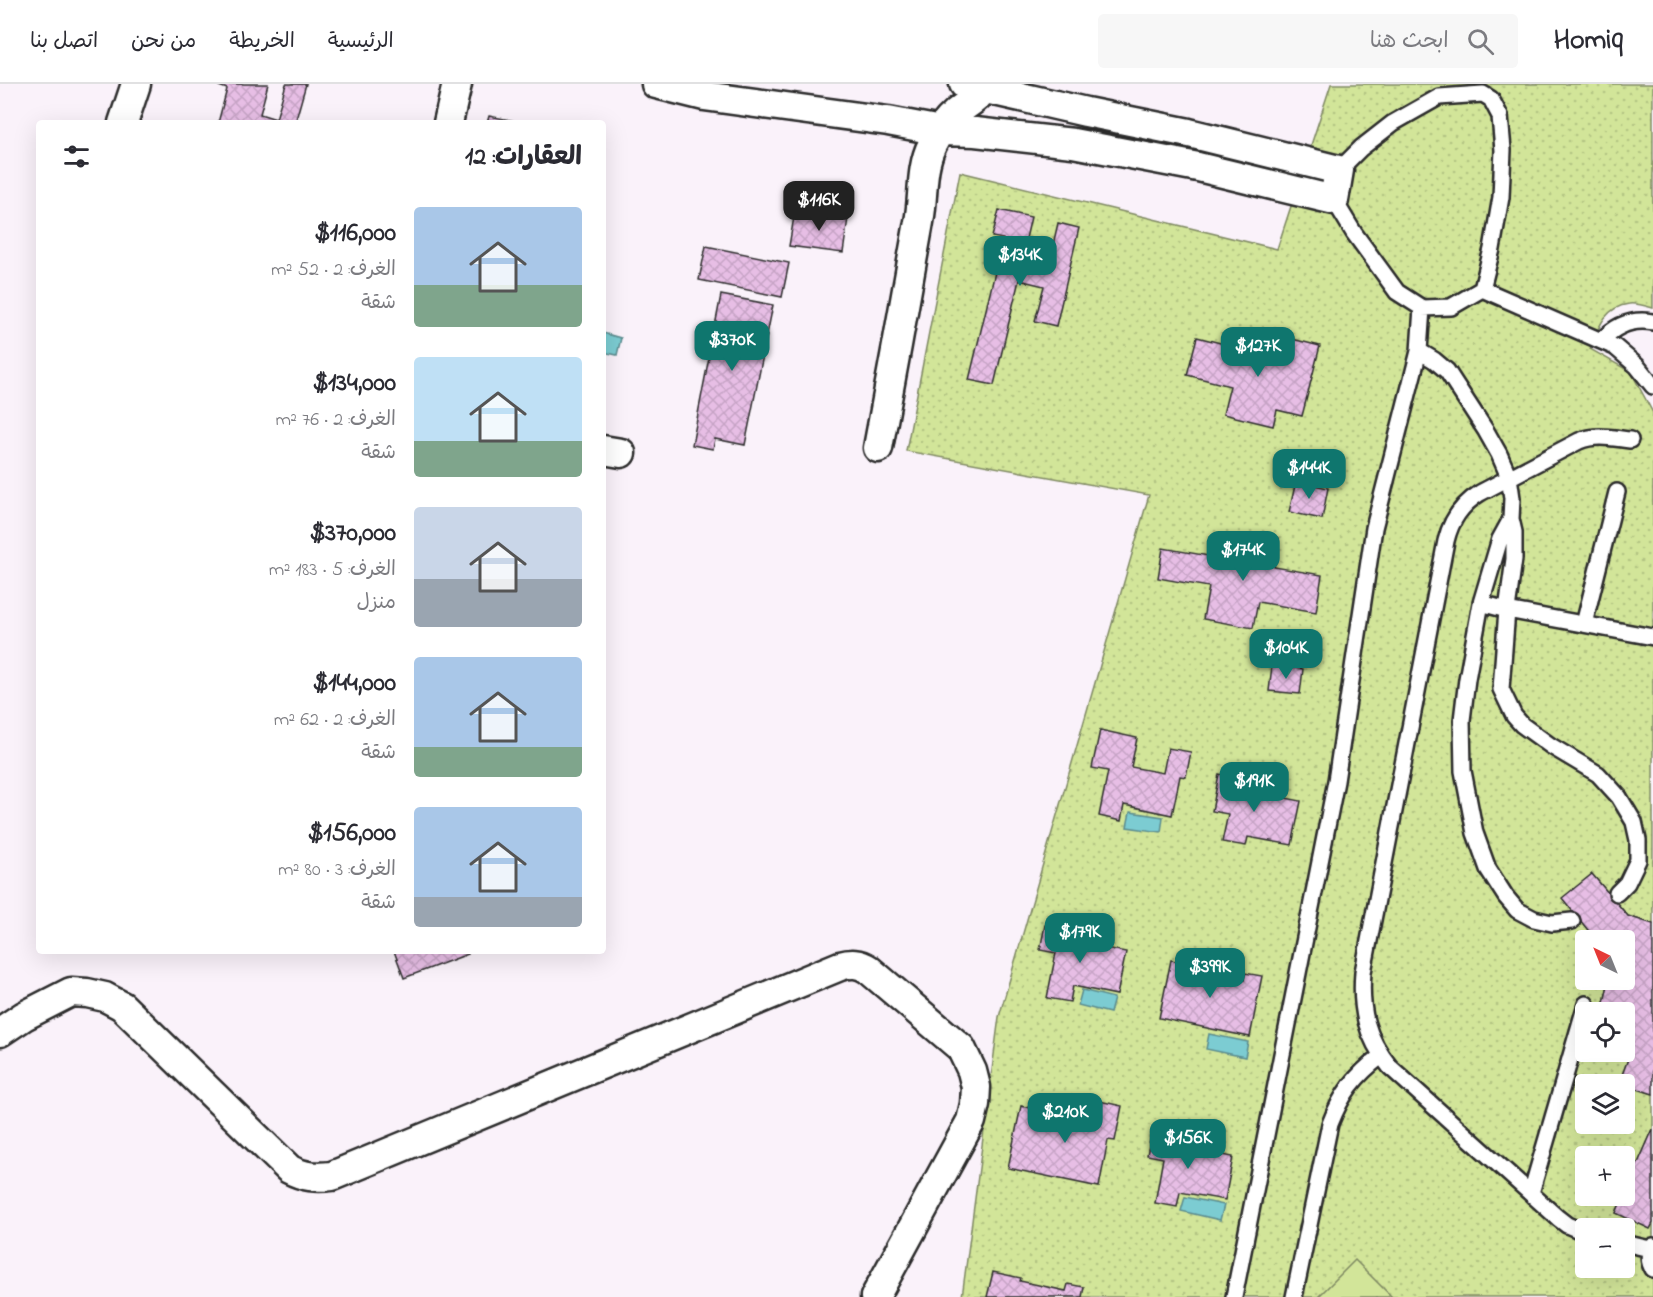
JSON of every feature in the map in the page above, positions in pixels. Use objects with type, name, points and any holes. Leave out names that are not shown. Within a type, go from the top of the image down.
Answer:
[{"type":"street","points":[[124,120],[136,84]]},
{"type":"street","points":[[449,120],[457,84]]},
{"type":"street","points":[[656,84],[704,96],[888,121],[941,131],[975,132],[1073,143],[1198,167],[1334,200],[1339,170],[978,86],[971,102],[957,112],[941,131],[932,145],[925,165],[921,211],[878,448]]},
{"type":"street","points":[[0,1032],[24,1016],[71,992],[105,997],[122,1006],[289,1169],[299,1175],[320,1178],[332,1176],[840,966],[862,965],[961,1048],[972,1071],[976,1087],[971,1121],[875,1297]]},
{"type":"lane","points":[[1334,200],[1353,233],[1397,292],[1422,308],[1451,307],[1482,288],[1492,249],[1501,197],[1503,150],[1500,116],[1487,89],[1439,97],[1393,123],[1361,148],[1339,170]]},
{"type":"lane","points":[[1482,288],[1615,347],[1653,386]]},
{"type":"lane","points":[[1234,1297],[1336,781],[1374,528],[1419,351],[1422,308]]},
{"type":"lane","points":[[1602,340],[1621,325],[1634,321],[1653,322]]},
{"type":"lane","points":[[1419,351],[1447,371],[1490,439],[1509,477],[1514,559],[1501,668],[1501,689],[1514,716],[1522,725],[1551,746],[1598,774],[1619,797],[1634,822],[1638,840],[1638,860],[1627,883],[1617,893]]},
{"type":"lane","points":[[1575,1228],[1567,1225],[1390,1067],[1381,1056],[1369,1032],[1362,1007],[1363,972],[1447,535],[1454,518],[1470,499],[1588,438],[1598,436],[1630,440]]},
{"type":"lane","points":[[1584,624],[1617,492]]},
{"type":"lane","points":[[1511,519],[1500,538],[1481,603],[1462,720],[1463,771],[1475,832],[1488,869],[1506,897],[1517,910],[1534,919],[1552,923],[1572,921]]},
{"type":"lane","points":[[1481,603],[1507,610],[1653,637]]},
{"type":"lane","points":[[1531,1193],[1575,1042]]},
{"type":"lane","points":[[1294,1297],[1330,1124],[1349,1085],[1381,1056]]},
{"type":"lane","points":[[1635,1245],[1652,1247],[1649,1258],[1653,1269]]},
{"type":"green space","points":[[1331,84],[1653,84],[1653,308],[1632,304],[1613,309],[1603,320],[1590,349],[1631,372],[1653,413],[1653,924],[1628,916],[1592,874],[1563,898],[1588,930],[1575,930],[1575,990],[1607,990],[1604,1002],[1575,1002],[1575,1062],[1627,1062],[1622,1074],[1575,1074],[1575,1134],[1635,1134],[1635,1088],[1653,1094],[1653,1129],[1635,1170],[1635,1146],[1575,1146],[1575,1206],[1619,1206],[1616,1213],[1627,1218],[1575,1218],[1575,1278],[1635,1278],[1635,1221],[1650,1228],[1653,1223],[1653,1297],[962,1297],[999,1017],[1149,495],[906,451],[960,172],[1277,249]]},
{"type":"green space","points":[[1355,1260],[1392,1297],[1318,1297]]},
{"type":"water","points":[[606,334],[621,338],[617,355],[606,353]]},
{"type":"water","points":[[1130,812],[1163,817],[1161,832],[1127,827]]},
{"type":"water","points":[[1082,990],[1114,998],[1110,1013],[1078,1005]]},
{"type":"water","points":[[1209,1034],[1248,1042],[1245,1057],[1206,1049]]},
{"type":"water","points":[[1185,1197],[1224,1205],[1220,1220],[1181,1211]]},
{"type":"building","points":[[220,84],[268,84],[260,114],[276,119],[286,84],[306,84],[296,120],[219,120],[227,89],[219,86]]},
{"type":"building","points":[[489,116],[510,120],[488,120]]},
{"type":"building","points":[[999,210],[1031,217],[1022,256],[1049,262],[1058,223],[1079,228],[1056,326],[1035,321],[1044,286],[1019,280],[994,385],[969,380],[1003,239],[992,237]]},
{"type":"building","points":[[795,211],[848,218],[843,253],[789,246]]},
{"type":"building","points":[[706,246],[789,263],[782,297],[699,280]]},
{"type":"building","points":[[721,295],[773,305],[745,445],[715,439],[713,449],[692,445]]},
{"type":"building","points":[[1197,337],[1283,359],[1288,338],[1320,346],[1302,416],[1277,410],[1273,426],[1223,414],[1230,386],[1187,375]]},
{"type":"building","points":[[1296,481],[1328,488],[1322,519],[1289,512]]},
{"type":"building","points":[[1254,534],[1279,538],[1274,567],[1322,575],[1316,612],[1258,602],[1253,628],[1203,619],[1209,587],[1158,578],[1163,548],[1249,563]]},
{"type":"building","points":[[1272,666],[1303,669],[1300,694],[1269,691]]},
{"type":"building","points":[[1100,730],[1137,738],[1131,767],[1163,773],[1168,748],[1191,752],[1186,777],[1180,776],[1172,815],[1124,805],[1121,821],[1099,816],[1108,771],[1092,768]]},
{"type":"building","points":[[1219,774],[1257,782],[1255,792],[1301,801],[1292,845],[1248,837],[1246,846],[1222,842],[1228,814],[1212,811]]},
{"type":"building","points":[[1592,874],[1628,916],[1653,924],[1653,1094],[1635,1088],[1635,1074],[1622,1074],[1627,1062],[1635,1062],[1635,1002],[1604,1002],[1607,990],[1635,990],[1635,930],[1588,930],[1562,898]]},
{"type":"building","points":[[1045,925],[1082,932],[1080,943],[1126,952],[1117,995],[1073,986],[1070,1002],[1047,998],[1056,953],[1040,950]]},
{"type":"building","points":[[395,954],[468,954],[404,978]]},
{"type":"building","points":[[1171,960],[1205,967],[1204,972],[1244,980],[1245,973],[1262,976],[1250,1037],[1159,1018]]},
{"type":"building","points":[[1095,1100],[1122,1106],[1115,1141],[1108,1140],[1099,1187],[1008,1168],[1021,1106],[1067,1116],[1067,1120],[1090,1125]]},
{"type":"building","points":[[1653,1129],[1653,1223],[1650,1229],[1635,1222],[1635,1218],[1627,1218],[1616,1213],[1619,1206],[1635,1206],[1635,1170]]},
{"type":"building","points":[[1152,1130],[1189,1138],[1187,1148],[1233,1157],[1225,1200],[1180,1192],[1177,1207],[1155,1203],[1163,1158],[1147,1155]]},
{"type":"building","points":[[993,1272],[1021,1278],[1020,1281],[1066,1291],[1068,1284],[1084,1287],[1082,1297],[987,1297]]}]
